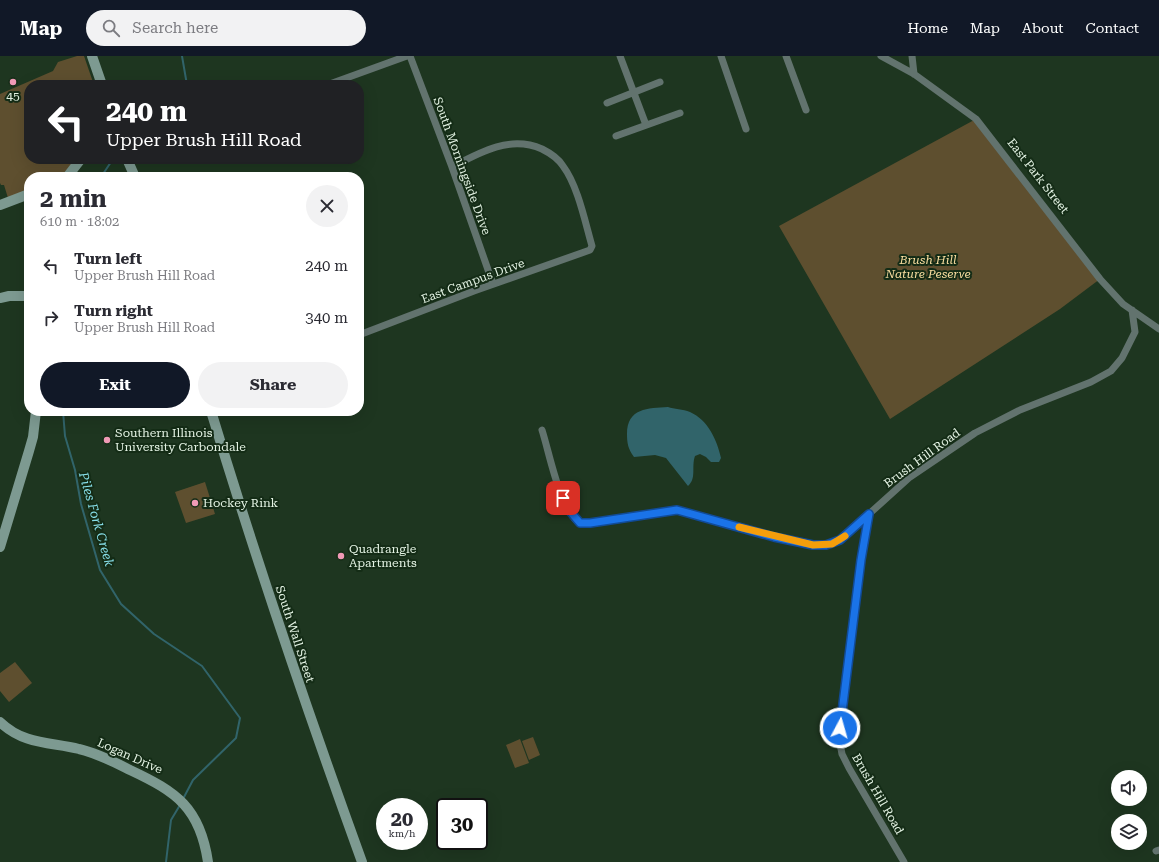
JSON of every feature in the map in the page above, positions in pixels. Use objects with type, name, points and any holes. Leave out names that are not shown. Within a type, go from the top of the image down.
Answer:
[{"type":"street","points":[[92,56],[100,80]]},
{"type":"street","points":[[341,80],[408,56]]},
{"type":"street","name":"South Morningside Drive","points":[[408,56],[452,166],[493,284]]},
{"type":"street","points":[[620,56],[646,125]]},
{"type":"street","points":[[721,56],[746,129]]},
{"type":"street","points":[[786,56],[806,110]]},
{"type":"street","name":"East Park Street","points":[[881,56],[914,74],[976,119],[1085,260],[1123,304],[1159,329]]},
{"type":"street","points":[[912,56],[914,74]]},
{"type":"street","points":[[607,103],[660,82]]},
{"type":"street","points":[[616,136],[680,113]]},
{"type":"street","name":"East Campus Drive","points":[[364,333],[493,284],[590,250],[592,246],[579,202],[566,171],[556,157],[549,152],[527,144],[507,144],[478,153],[452,166]]},
{"type":"street","points":[[0,205],[24,196]]},
{"type":"street","points":[[0,298],[9,296],[24,296]]},
{"type":"street","name":"Brush Hill Road","points":[[904,862],[849,768],[842,754],[839,738],[861,560],[869,514],[910,477],[975,433],[1020,410],[1091,382],[1111,371],[1121,360],[1135,332],[1132,310]]},
{"type":"street","points":[[0,547],[33,437],[35,416]]},
{"type":"street","name":"South Wall Street","points":[[213,416],[302,695],[362,862]]},
{"type":"street","points":[[542,430],[563,498],[568,509],[580,523],[590,523],[677,510],[774,537],[813,545],[826,545],[840,540],[869,514]]},
{"type":"street","name":"Logan Drive","points":[[0,722],[15,733],[31,740],[51,746],[80,749],[111,760],[161,784],[182,801],[198,825],[206,848],[208,862]]},
{"type":"green space","points":[[77,56],[84,56],[92,80],[32,80],[53,71],[58,62]]},
{"type":"green space","points":[[24,84],[24,164],[71,164],[65,172],[24,172],[24,192],[8,198],[4,185],[1,185],[0,183],[0,94]]},
{"type":"green space","name":"Brush Hill Nature Peserve","points":[[976,119],[1100,279],[1060,309],[890,419],[779,226]]},
{"type":"green space","name":"Hockey Rink","points":[[205,482],[215,514],[186,523],[175,492]]},
{"type":"green space","points":[[15,662],[32,683],[9,702],[0,691],[0,673]]},
{"type":"green space","points":[[533,737],[540,755],[529,760],[522,741]]},
{"type":"green space","points":[[520,739],[529,763],[515,768],[506,745]]},
{"type":"water","points":[[668,407],[690,412],[702,420],[711,431],[721,458],[719,462],[711,462],[700,454],[695,456],[693,476],[691,483],[688,486],[666,458],[655,455],[634,457],[628,446],[628,425],[635,414],[646,409]]},
{"type":"waterway","name":"Piles Fork Creek","points":[[182,56],[186,80]]},
{"type":"waterway","name":"Piles Fork Creek","points":[[104,172],[110,164]]},
{"type":"waterway","name":"Piles Fork Creek","points":[[63,416],[65,436],[75,470],[81,504],[100,570],[121,604],[154,634],[202,666],[240,718],[236,738],[193,780],[183,799]]},
{"type":"waterway","name":"Piles Fork Creek","points":[[166,862],[171,820],[180,805]]},
{"type":"slow traffic","points":[[739,527],[774,537],[813,545],[832,544],[845,536]]},
{"type":"place","name":"45","points":[[13,82]]},
{"type":"place","name":"Southern Illinois University Carbondale","points":[[107,440]]},
{"type":"place","name":"Hockey Rink","points":[[195,503]]},
{"type":"place","name":"Quadrangle Apartments","points":[[341,556]]},
{"type":"route","points":[[563,498],[568,509],[580,523],[653,515],[664,511],[677,510],[774,537],[813,545],[832,544],[840,540],[869,514],[861,560],[840,728]]}]
